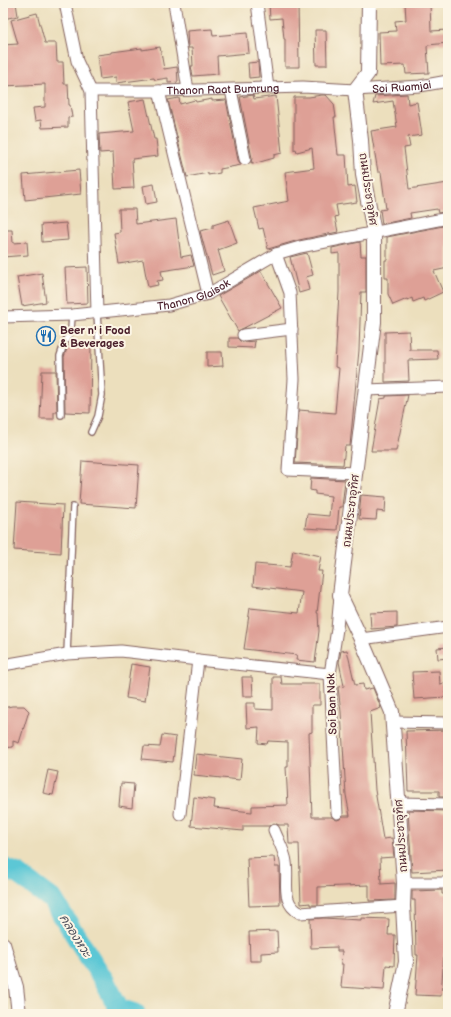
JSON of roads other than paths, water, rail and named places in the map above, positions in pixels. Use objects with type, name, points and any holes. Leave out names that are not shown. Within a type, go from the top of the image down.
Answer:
[{"type":"street","points":[[65,3],[77,61],[91,91],[97,313]]},
{"type":"street","points":[[174,3],[188,90]]},
{"type":"street","points":[[257,3],[268,88]]},
{"type":"street","points":[[355,90],[368,73],[369,3]]},
{"type":"street","name":"Soi Ruamjai","points":[[355,90],[420,86],[448,81]]},
{"type":"street","name":"Thanon Raat Bumrung","points":[[91,91],[231,90],[303,87],[355,90]]},
{"type":"street","points":[[231,90],[245,160]]},
{"type":"street","name":"ถนนประชาอุทิศ","points":[[355,90],[364,175],[374,232],[374,322],[340,595],[361,639],[392,712],[400,803],[406,962],[395,1014]]},
{"type":"street","points":[[159,91],[208,294]]},
{"type":"street","name":"Thanon Glaisok","points":[[3,317],[72,316],[169,305],[208,294],[276,254],[300,247],[448,218]]},
{"type":"street","points":[[276,254],[290,293],[294,379],[288,470],[355,473]]},
{"type":"street","points":[[243,335],[292,329]]},
{"type":"street","points":[[366,390],[448,387]]},
{"type":"street","name":"Soi Ban Nok","points":[[337,813],[330,674],[338,629],[340,595]]},
{"type":"street","points":[[361,639],[448,627]]},
{"type":"street","points":[[3,666],[67,654],[121,651],[330,674]]},
{"type":"street","points":[[180,814],[198,660]]},
{"type":"street","points":[[393,722],[448,723]]},
{"type":"street","points":[[400,803],[448,804]]},
{"type":"street","points":[[274,830],[286,861],[288,901],[293,909],[300,913],[403,906]]},
{"type":"street","points":[[404,883],[448,883]]},
{"type":"street","points":[[3,944],[16,988],[19,1014]]},
{"type":"lane","points":[[91,432],[98,416],[102,395],[97,313]]},
{"type":"lane","points":[[61,415],[60,356],[61,350],[71,330],[72,316]]},
{"type":"lane","points":[[67,654],[73,507]]},
{"type":"waterway","name":"คลองหวะ","points":[[3,868],[18,874],[53,900],[105,982],[119,1009],[135,1014]]},
{"type":"place","name":"Beer n' i Food & Beverages","points":[[46,336]]}]
